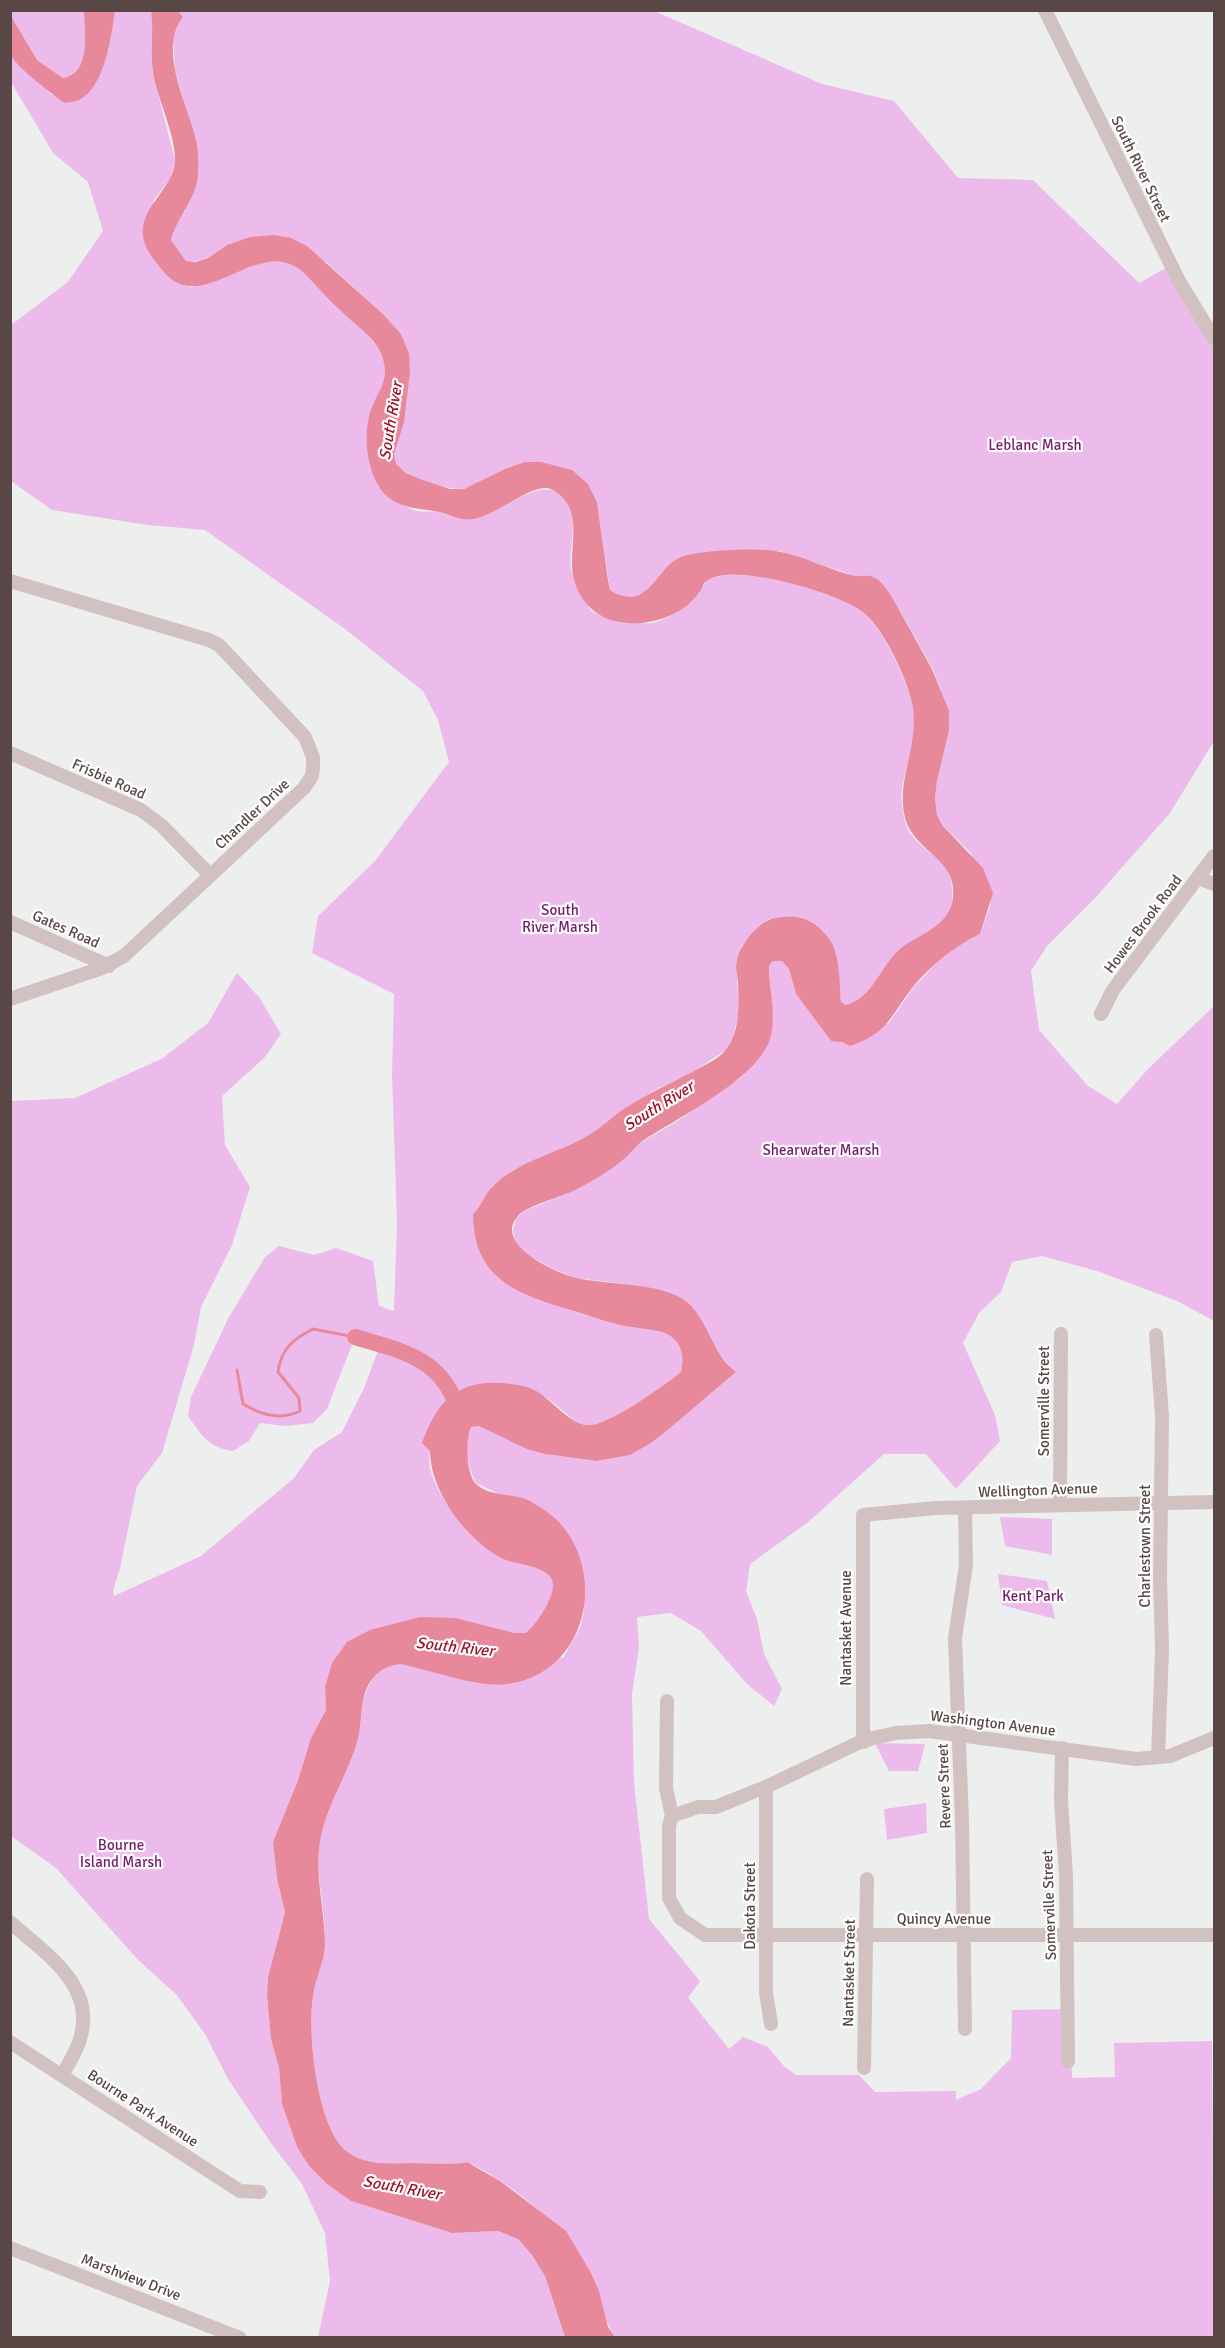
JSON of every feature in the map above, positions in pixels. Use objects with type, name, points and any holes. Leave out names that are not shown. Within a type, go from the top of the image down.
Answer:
[{"type":"street","name":"South River Street","points":[[1045,10],[1175,273],[1215,338]]},
{"type":"street","name":"Chandler Drive","points":[[10,582],[214,642],[230,656],[305,737],[313,757],[312,776],[308,783],[129,952],[109,966],[10,999]]},
{"type":"street","name":"Frisbie Road","points":[[10,753],[141,810],[162,825],[210,875]]},
{"type":"street","name":"Howes Brook Road","points":[[1101,1014],[1113,990],[1215,856]]},
{"type":"street","points":[[1198,878],[1215,884]]},
{"type":"street","name":"Gates Road","points":[[10,922],[109,966]]},
{"type":"street","name":"Somerville Street","points":[[1060,1505],[1061,1334]]},
{"type":"street","name":"Charlestown Street","points":[[1156,1335],[1162,1400],[1162,1650],[1158,1757]]},
{"type":"street","name":"Wellington Avenue","points":[[863,1515],[936,1508],[1215,1502]]},
{"type":"street","name":"Revere Street","points":[[965,1508],[966,1565],[955,1638],[962,1821],[965,2029]]},
{"type":"street","name":"Nantasket Avenue","points":[[863,1515],[863,1742]]},
{"type":"street","points":[[667,1701],[666,1788],[672,1816]]},
{"type":"street","name":"Washington Avenue","points":[[672,1816],[698,1807],[716,1807],[766,1787],[863,1742],[896,1733],[915,1731],[958,1735],[1136,1759],[1170,1756],[1215,1738]]},
{"type":"street","name":"Somerville Street","points":[[1062,1748],[1061,1801],[1068,1936],[1068,2061]]},
{"type":"street","name":"Dakota Street","points":[[766,1787],[766,1993],[771,2024]]},
{"type":"street","name":"Quincy Avenue","points":[[672,1816],[669,1826],[668,1888],[672,1905],[679,1917],[705,1935],[1215,1935]]},
{"type":"street","name":"Nantasket Street","points":[[864,2068],[867,1879]]},
{"type":"street","points":[[10,1922],[62,1968],[79,1991],[84,2019],[79,2042],[62,2076]]},
{"type":"street","name":"Bourne Park Avenue","points":[[10,2042],[240,2191],[260,2192]]},
{"type":"street","name":"Marshview Drive","points":[[10,2248],[240,2337]]},
{"type":"green space","points":[[10,11],[84,11],[85,40],[79,68],[72,75],[63,78],[37,60]]},
{"type":"green space","points":[[115,11],[151,11],[154,29],[152,70],[175,160],[170,179],[153,201],[191,287],[223,278],[263,262],[291,262],[367,334],[380,351],[385,364],[385,381],[380,391],[392,500],[417,511],[471,519],[537,491],[550,490],[560,494],[572,513],[570,561],[575,580],[591,611],[617,622],[659,621],[694,599],[709,579],[727,575],[767,578],[813,589],[864,613],[887,644],[912,702],[913,732],[902,797],[906,826],[912,836],[941,863],[950,877],[952,901],[945,917],[897,952],[874,984],[852,1004],[845,1005],[841,1002],[836,954],[768,919],[742,945],[736,961],[739,1012],[733,1038],[727,1049],[689,1075],[657,1089],[627,1107],[608,1124],[583,1139],[513,1170],[492,1186],[480,1207],[473,1214],[475,1236],[480,1254],[500,1280],[530,1296],[594,1318],[670,1335],[678,1343],[682,1352],[681,1372],[621,1413],[608,1420],[586,1425],[575,1421],[548,1399],[525,1387],[502,1383],[462,1389],[432,1444],[429,1464],[433,1479],[452,1511],[489,1550],[506,1560],[534,1567],[551,1578],[553,1591],[550,1599],[536,1623],[527,1633],[515,1633],[479,1624],[420,1617],[401,1623],[325,1687],[326,1710],[311,1738],[298,1780],[273,1842],[277,1879],[285,1912],[268,1977],[267,1995],[271,2039],[279,2068],[282,2104],[297,2147],[309,2166],[328,2185],[351,2201],[452,2233],[498,2231],[518,2239],[532,2255],[545,2276],[565,2337],[318,2337],[330,2281],[325,2233],[302,2184],[228,2079],[205,2034],[176,1994],[138,1960],[56,1868],[11,1836],[11,1101],[75,1098],[163,1058],[208,1023],[237,973],[259,997],[281,1034],[265,1057],[222,1096],[225,1145],[250,1187],[232,1245],[201,1307],[194,1345],[162,1453],[137,1486],[113,1591],[114,1596],[201,1556],[294,1478],[314,1450],[342,1432],[364,1388],[380,1345],[355,1337],[327,1409],[313,1423],[285,1426],[260,1423],[249,1441],[233,1451],[217,1447],[206,1440],[188,1416],[191,1397],[229,1317],[265,1257],[279,1246],[314,1255],[336,1248],[373,1261],[379,1306],[394,1311],[397,1222],[392,1076],[394,994],[312,953],[318,916],[375,861],[449,762],[438,720],[423,691],[345,629],[205,530],[148,525],[52,510],[11,481],[11,325],[68,282],[103,231],[88,182],[53,153],[11,82],[10,54],[52,95],[108,51]]},
{"type":"green space","points":[[178,11],[654,11],[822,84],[894,101],[958,178],[1033,180],[1139,283],[1175,263],[1214,335],[1214,741],[1170,813],[1096,897],[1047,946],[1031,971],[1039,1030],[1088,1086],[1117,1104],[1149,1068],[1214,1006],[1214,1321],[1177,1301],[1097,1271],[1042,1256],[1012,1262],[1001,1292],[979,1313],[963,1343],[995,1415],[1000,1441],[956,1489],[926,1454],[884,1454],[807,1523],[750,1564],[746,1591],[757,1619],[764,1654],[782,1689],[774,1706],[747,1684],[701,1631],[671,1613],[637,1617],[639,1648],[632,1694],[634,1782],[649,1919],[700,1981],[688,1998],[729,2049],[743,2037],[768,2047],[784,2066],[796,2075],[859,2075],[875,2092],[956,2091],[956,2100],[981,2089],[1011,2058],[1012,2010],[1070,2009],[1072,2078],[1115,2077],[1114,2043],[1212,2041],[1214,2337],[615,2337],[607,2322],[594,2280],[580,2256],[553,2224],[519,2194],[467,2162],[383,2163],[358,2158],[344,2149],[327,2120],[316,2077],[312,2032],[313,1997],[325,1937],[319,1849],[330,1807],[354,1753],[363,1701],[370,1683],[380,1670],[392,1664],[442,1670],[563,1658],[581,1626],[584,1610],[583,1570],[556,1520],[528,1500],[501,1495],[476,1483],[467,1455],[468,1433],[471,1427],[479,1426],[545,1454],[597,1461],[630,1455],[669,1429],[736,1372],[722,1358],[686,1302],[626,1284],[576,1278],[549,1267],[524,1252],[515,1241],[513,1230],[516,1219],[524,1211],[566,1194],[608,1171],[640,1143],[676,1122],[740,1078],[763,1052],[770,1039],[773,1020],[769,966],[773,961],[782,961],[789,969],[796,994],[831,1041],[889,1023],[913,988],[937,962],[955,947],[980,934],[991,904],[971,853],[942,825],[937,815],[935,798],[937,781],[949,731],[943,696],[933,669],[892,597],[847,573],[779,551],[746,550],[682,557],[661,573],[646,591],[635,597],[625,598],[610,590],[597,502],[588,484],[479,483],[461,489],[425,481],[400,468],[394,454],[409,353],[401,334],[383,314],[325,261],[227,245],[203,259],[186,261],[171,240],[174,225],[185,211],[184,103],[175,69],[173,39],[175,26],[183,17]]},
{"type":"green space","name":"Kent Park","points":[[1000,1517],[1052,1519],[1052,1555],[1005,1546]]},
{"type":"green space","name":"Kent Park","points":[[998,1574],[1047,1581],[1055,1619],[1002,1605]]},
{"type":"green space","points":[[875,1743],[925,1744],[918,1771],[889,1771]]},
{"type":"green space","points":[[926,1803],[927,1833],[887,1840],[884,1809]]},
{"type":"water","points":[[84,11],[115,11],[109,47],[101,73],[88,94],[77,101],[65,103],[14,60],[9,46],[11,16],[37,60],[63,78],[72,75],[79,68],[82,60],[85,40]]},
{"type":"water","name":"South River","points":[[151,11],[178,11],[183,17],[176,30],[173,45],[174,61],[196,140],[198,168],[195,190],[171,240],[186,261],[196,262],[208,258],[227,245],[250,237],[274,235],[291,238],[307,246],[383,314],[401,334],[409,353],[410,372],[404,422],[394,454],[396,464],[406,473],[450,489],[464,489],[525,462],[541,462],[572,470],[588,484],[597,502],[610,590],[623,596],[643,593],[665,569],[684,556],[732,550],[781,552],[855,576],[871,576],[879,580],[892,597],[932,669],[949,711],[949,731],[935,798],[937,815],[942,825],[983,868],[993,893],[980,934],[943,957],[927,972],[912,988],[881,1030],[850,1046],[842,1042],[831,1041],[796,994],[789,969],[782,961],[773,961],[769,966],[773,1012],[770,1039],[762,1054],[749,1069],[714,1097],[641,1142],[625,1158],[595,1179],[575,1190],[526,1210],[513,1224],[513,1235],[518,1245],[554,1270],[577,1278],[649,1287],[687,1302],[701,1320],[722,1358],[736,1372],[669,1429],[630,1455],[597,1461],[545,1454],[527,1449],[479,1426],[471,1427],[468,1456],[470,1473],[476,1484],[494,1493],[522,1498],[536,1504],[558,1521],[574,1543],[583,1568],[585,1594],[581,1619],[571,1642],[555,1662],[534,1676],[507,1684],[495,1685],[468,1681],[400,1664],[379,1672],[366,1690],[354,1753],[330,1807],[321,1835],[319,1874],[325,1945],[313,1997],[313,2054],[321,2099],[335,2137],[344,2149],[366,2161],[449,2164],[467,2162],[500,2181],[566,2231],[590,2271],[599,2291],[608,2327],[615,2337],[565,2337],[545,2276],[532,2255],[518,2239],[498,2231],[452,2233],[351,2201],[328,2185],[309,2166],[297,2147],[282,2104],[279,2068],[271,2039],[267,1995],[268,1977],[285,1912],[277,1879],[273,1842],[298,1780],[311,1738],[326,1710],[325,1687],[332,1663],[347,1642],[370,1630],[420,1617],[455,1618],[515,1633],[526,1633],[541,1616],[550,1599],[553,1584],[547,1573],[501,1558],[488,1550],[463,1526],[443,1497],[436,1482],[430,1451],[422,1443],[434,1416],[442,1405],[450,1396],[472,1385],[511,1384],[538,1392],[580,1424],[595,1424],[621,1413],[681,1372],[680,1347],[669,1335],[659,1331],[613,1323],[548,1303],[514,1289],[500,1279],[480,1254],[475,1236],[473,1214],[488,1192],[514,1170],[589,1135],[630,1105],[704,1066],[723,1053],[734,1035],[738,1014],[737,959],[746,941],[764,923],[779,917],[797,917],[813,923],[827,936],[835,950],[841,1002],[845,1005],[862,997],[869,990],[900,949],[944,919],[952,903],[953,888],[950,875],[943,865],[915,837],[908,826],[904,813],[903,792],[913,734],[911,697],[887,643],[864,613],[834,597],[812,589],[765,578],[724,575],[707,581],[692,601],[663,618],[641,623],[609,620],[586,603],[576,586],[572,566],[573,521],[571,512],[568,504],[553,490],[547,488],[530,492],[491,513],[473,519],[413,508],[388,497],[381,489],[370,466],[367,441],[369,416],[385,375],[382,355],[369,336],[308,277],[291,264],[272,262],[253,266],[197,286],[179,284],[163,271],[147,249],[143,236],[148,213],[168,182],[175,160],[173,140],[153,73]]},
{"type":"waterway","points":[[237,1370],[243,1404],[271,1415],[293,1414],[300,1411],[299,1398],[278,1372],[282,1357],[289,1346],[313,1329],[355,1337]]},
{"type":"waterway","points":[[355,1337],[419,1359],[442,1379],[459,1411]]},
{"type":"park label","name":"Leblanc Marsh","points":[[1035,445]]},
{"type":"park label","name":"South River Marsh","points":[[560,918]]},
{"type":"park label","name":"Shearwater Marsh","points":[[821,1150]]},
{"type":"park label","name":"Bourne Island Marsh","points":[[121,1854]]}]
